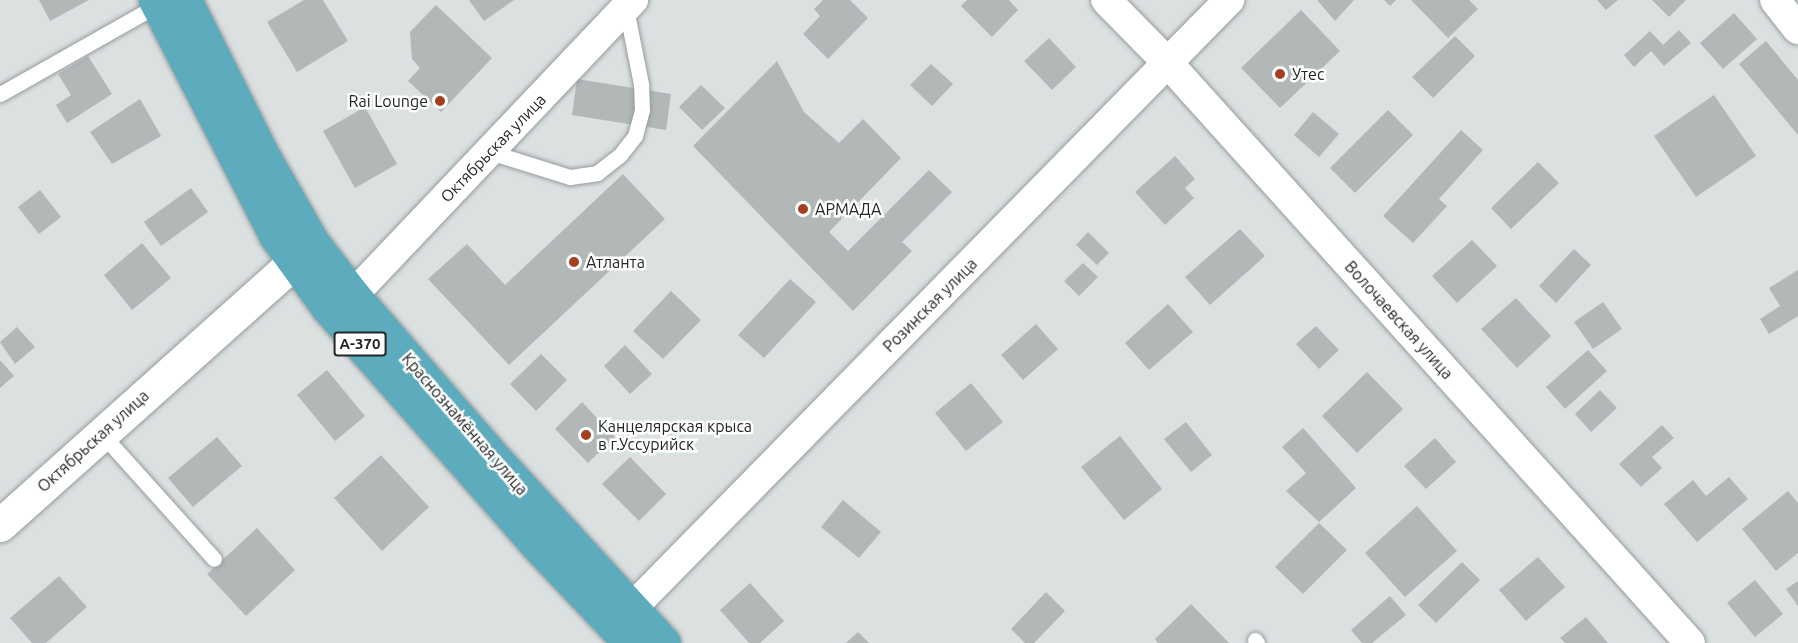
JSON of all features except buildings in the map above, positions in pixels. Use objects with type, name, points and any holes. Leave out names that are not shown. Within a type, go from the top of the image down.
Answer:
[{"type":"highway","name":"Краснознамённая улица","points":[[166,2],[246,183],[294,262],[328,308],[536,544],[630,643]]},
{"type":"highway","name":"Краснознамённая улица","points":[[166,2],[261,152],[313,243],[353,295],[631,609],[664,643]]},
{"type":"street","name":"Волочаевская улица","points":[[1106,0],[1168,63],[1690,643]]},
{"type":"street","name":"Розинская улица","points":[[631,609],[1229,0]]},
{"type":"street","points":[[1775,0],[1798,29]]},
{"type":"street","name":"Октябрьская улица","points":[[353,295],[629,4]]},
{"type":"street","name":"Октябрьская улица","points":[[0,525],[294,262]]},
{"type":"lane","points":[[0,94],[166,2]]},
{"type":"lane","points":[[490,152],[570,177],[597,173],[620,155],[635,136],[642,110],[641,84],[629,4]]},
{"type":"lane","points":[[101,433],[214,559]]},
{"type":"place","name":"Утес","points":[[1280,74]]},
{"type":"place","name":"Rai Lounge","points":[[440,101]]},
{"type":"place","name":"АРМАДА","points":[[803,209]]},
{"type":"place","name":"Атланта","points":[[574,262]]},
{"type":"place","name":"Канцелярская крыса в г.Уссурийск","points":[[586,435]]}]
